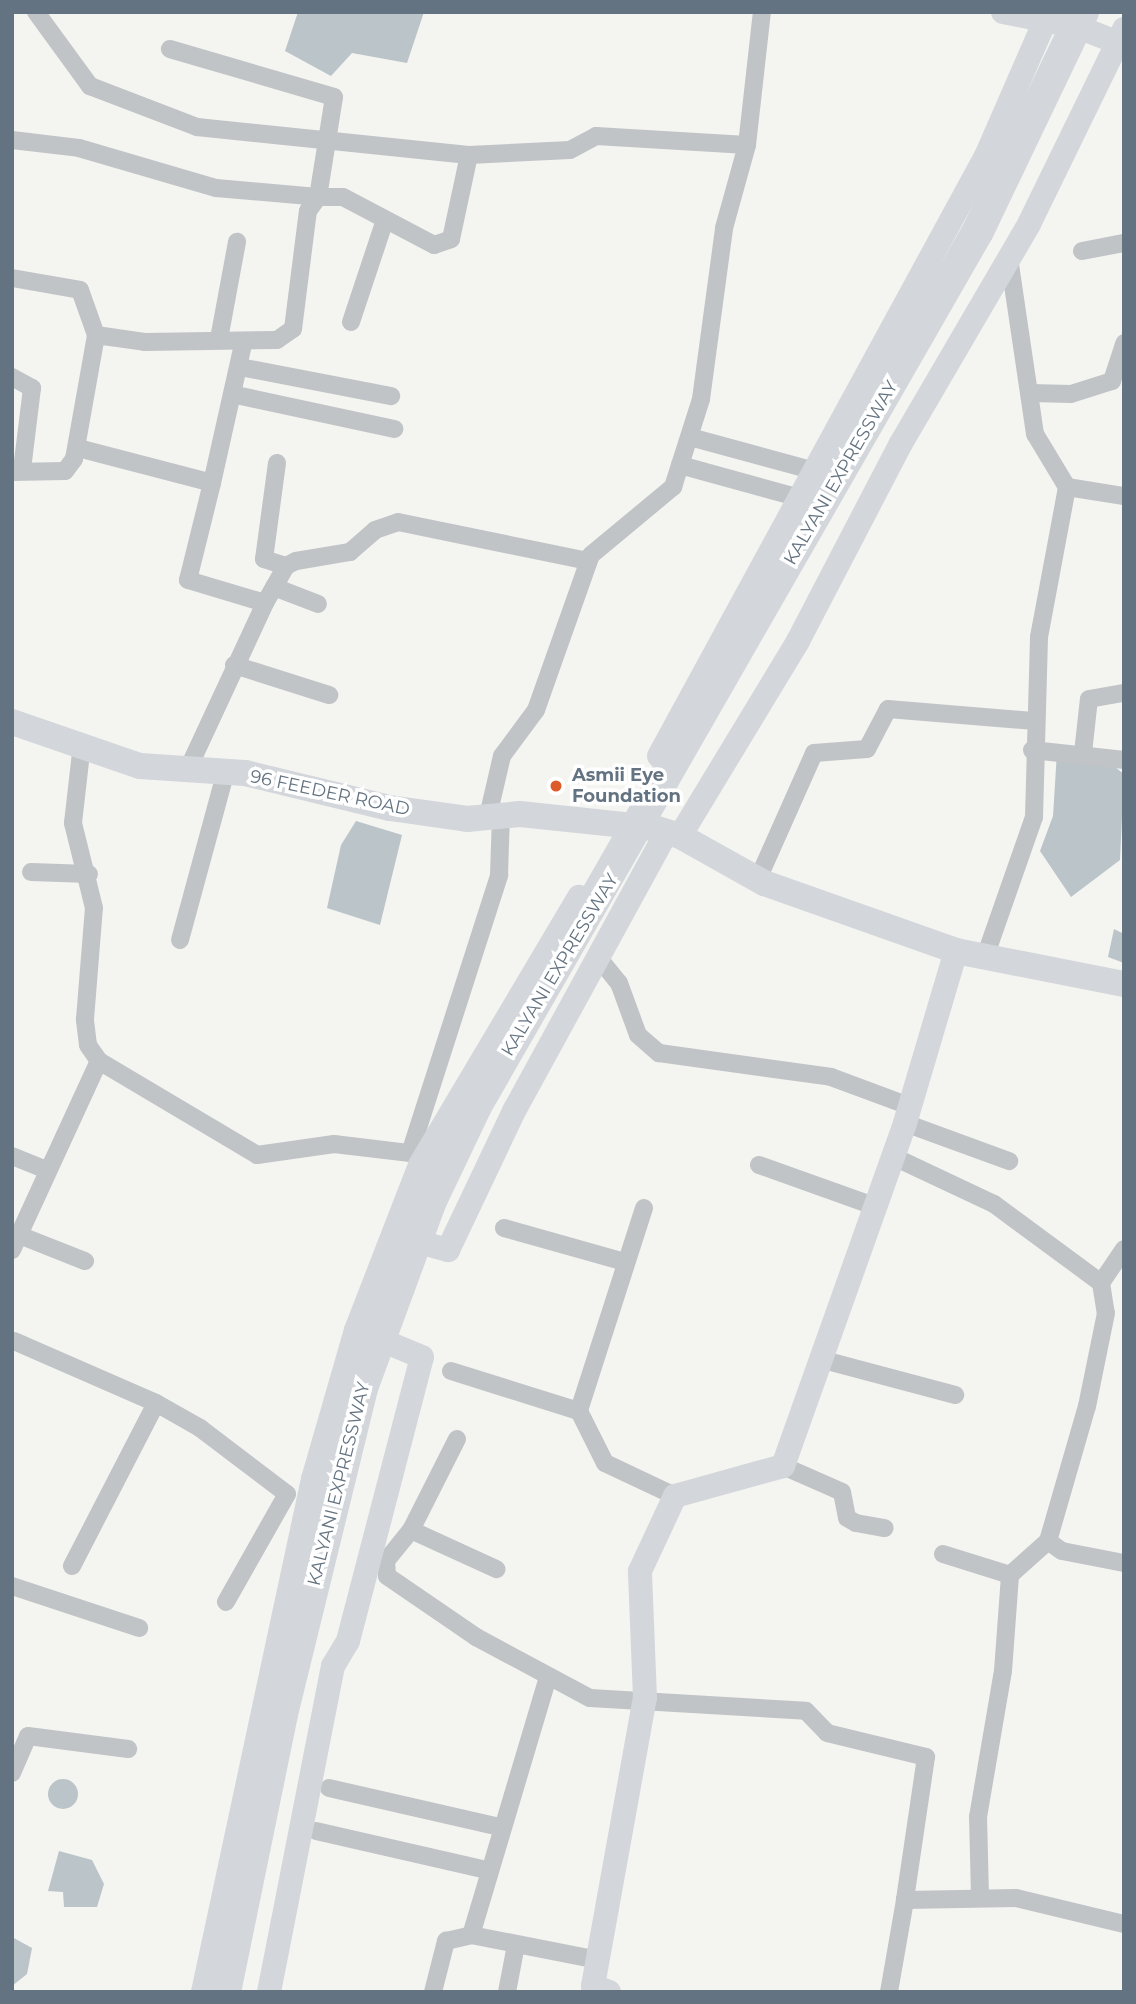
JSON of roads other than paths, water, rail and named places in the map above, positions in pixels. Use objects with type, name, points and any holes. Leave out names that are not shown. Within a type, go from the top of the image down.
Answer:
[{"type":"highway","name":"KALYANI EXPRESSWAY","points":[[225,1992],[282,1714],[362,1388],[430,1203],[476,1106],[978,230],[1080,20]]},
{"type":"main road","name":"96 FEEDER ROAD","points":[[12,722],[140,766],[225,774],[245,773],[390,808],[467,819],[494,815],[621,823],[667,832]]},
{"type":"main road","points":[[667,832],[758,879],[956,951],[1124,984]]},
{"type":"street","points":[[36,12],[90,86],[122,102],[197,127],[328,144],[469,156],[570,150],[596,136],[747,145]]},
{"type":"street","points":[[82,744],[73,823],[89,874],[94,908],[85,1019],[88,1045],[99,1061],[257,1155],[334,1144],[410,1153],[496,887],[494,815],[502,757],[536,710],[588,561],[673,487],[690,438],[724,228],[747,145],[761,12]]},
{"type":"street","points":[[391,1235],[448,1250],[514,1111],[601,961],[667,832],[791,653],[1009,257],[1122,39],[1080,20],[1003,12]]},
{"type":"street","name":"KALYANI EXPRESSWAY","points":[[203,1992],[313,1479],[356,1330],[420,1165],[621,823],[815,471],[986,156],[1047,18]]},
{"type":"street","points":[[96,335],[145,342],[219,339],[243,344],[277,340],[293,329],[308,211],[318,197],[337,108],[327,91],[170,48]]},
{"type":"street","points":[[12,140],[79,148],[216,188],[343,197],[434,245],[451,239],[469,156]]},
{"type":"street","points":[[351,322],[385,220]]},
{"type":"street","points":[[219,339],[237,242]]},
{"type":"street","points":[[1082,251],[1124,243]]},
{"type":"street","points":[[985,957],[1034,817],[1040,776],[1032,750],[1039,637],[1067,487],[1035,434],[1009,257]]},
{"type":"street","points":[[12,278],[80,290],[96,335],[78,449],[65,471],[17,471],[32,388],[12,377]]},
{"type":"street","points":[[243,344],[236,395],[188,580],[318,604]]},
{"type":"street","points":[[1030,393],[1071,394],[1112,381],[1124,344]]},
{"type":"street","points":[[240,367],[391,396]]},
{"type":"street","points":[[236,395],[394,429]]},
{"type":"street","points":[[690,438],[815,471]]},
{"type":"street","points":[[78,449],[212,483]]},
{"type":"street","points":[[277,463],[264,559],[286,566],[350,552],[374,530],[398,522],[588,561]]},
{"type":"street","points":[[680,465],[800,498]]},
{"type":"street","points":[[1067,487],[1124,496]]},
{"type":"street","points":[[188,769],[234,664],[286,566]]},
{"type":"street","points":[[234,664],[330,695]]},
{"type":"street","points":[[1083,753],[1088,699],[1124,693]]},
{"type":"street","points":[[758,879],[814,753],[867,749],[888,709],[1033,721]]},
{"type":"street","points":[[1032,750],[1083,753],[1124,760]]},
{"type":"street","points":[[180,940],[225,774]]},
{"type":"street","points":[[32,872],[89,874]]},
{"type":"street","points":[[783,1466],[907,1115],[956,951]]},
{"type":"street","points":[[601,961],[620,983],[638,1035],[659,1053],[831,1077],[1009,1161]]},
{"type":"street","points":[[85,1261],[15,1242],[99,1061]]},
{"type":"street","points":[[12,1156],[47,1170]]},
{"type":"street","points":[[892,1156],[994,1204],[1101,1283]]},
{"type":"street","points":[[760,1165],[874,1206]]},
{"type":"street","points":[[644,1208],[579,1411],[605,1463],[675,1496],[783,1466],[842,1492],[847,1518],[856,1524],[886,1528]]},
{"type":"street","points":[[504,1228],[625,1262]]},
{"type":"street","points":[[980,1897],[978,1817],[1003,1671],[1010,1575],[1048,1541],[1090,1392],[1106,1313],[1101,1283],[1124,1249]]},
{"type":"street","points":[[269,1992],[333,1666],[348,1641],[422,1357],[356,1330]]},
{"type":"street","points":[[13,1342],[156,1403],[287,1494],[226,1602]]},
{"type":"street","points":[[820,1359],[955,1395]]},
{"type":"street","points":[[451,1371],[579,1411]]},
{"type":"street","points":[[72,1566],[156,1403]]},
{"type":"street","points":[[457,1439],[411,1530],[386,1561],[387,1576],[548,1677],[590,1698],[645,1698],[806,1711],[827,1733],[926,1757],[889,1992]]},
{"type":"street","points":[[609,1992],[593,1986],[645,1698],[640,1571],[675,1496]]},
{"type":"street","points":[[411,1530],[496,1569]]},
{"type":"street","points":[[1048,1541],[1062,1551],[1124,1563]]},
{"type":"street","points":[[943,1554],[1010,1575]]},
{"type":"street","points":[[12,1586],[139,1628]]},
{"type":"street","points":[[471,1935],[486,1870],[548,1677]]},
{"type":"street","points":[[12,1773],[28,1735],[128,1749]]},
{"type":"street","points":[[329,1788],[499,1827]]},
{"type":"street","points":[[316,1832],[486,1870]]},
{"type":"street","points":[[905,1900],[980,1897],[1058,1904],[1124,1924]]},
{"type":"street","points":[[433,1992],[446,1941],[471,1935],[598,1960]]},
{"type":"street","points":[[507,1992],[516,1945]]},
{"type":"place","name":"Asmii Eye Foundation","points":[[556,786]]}]
